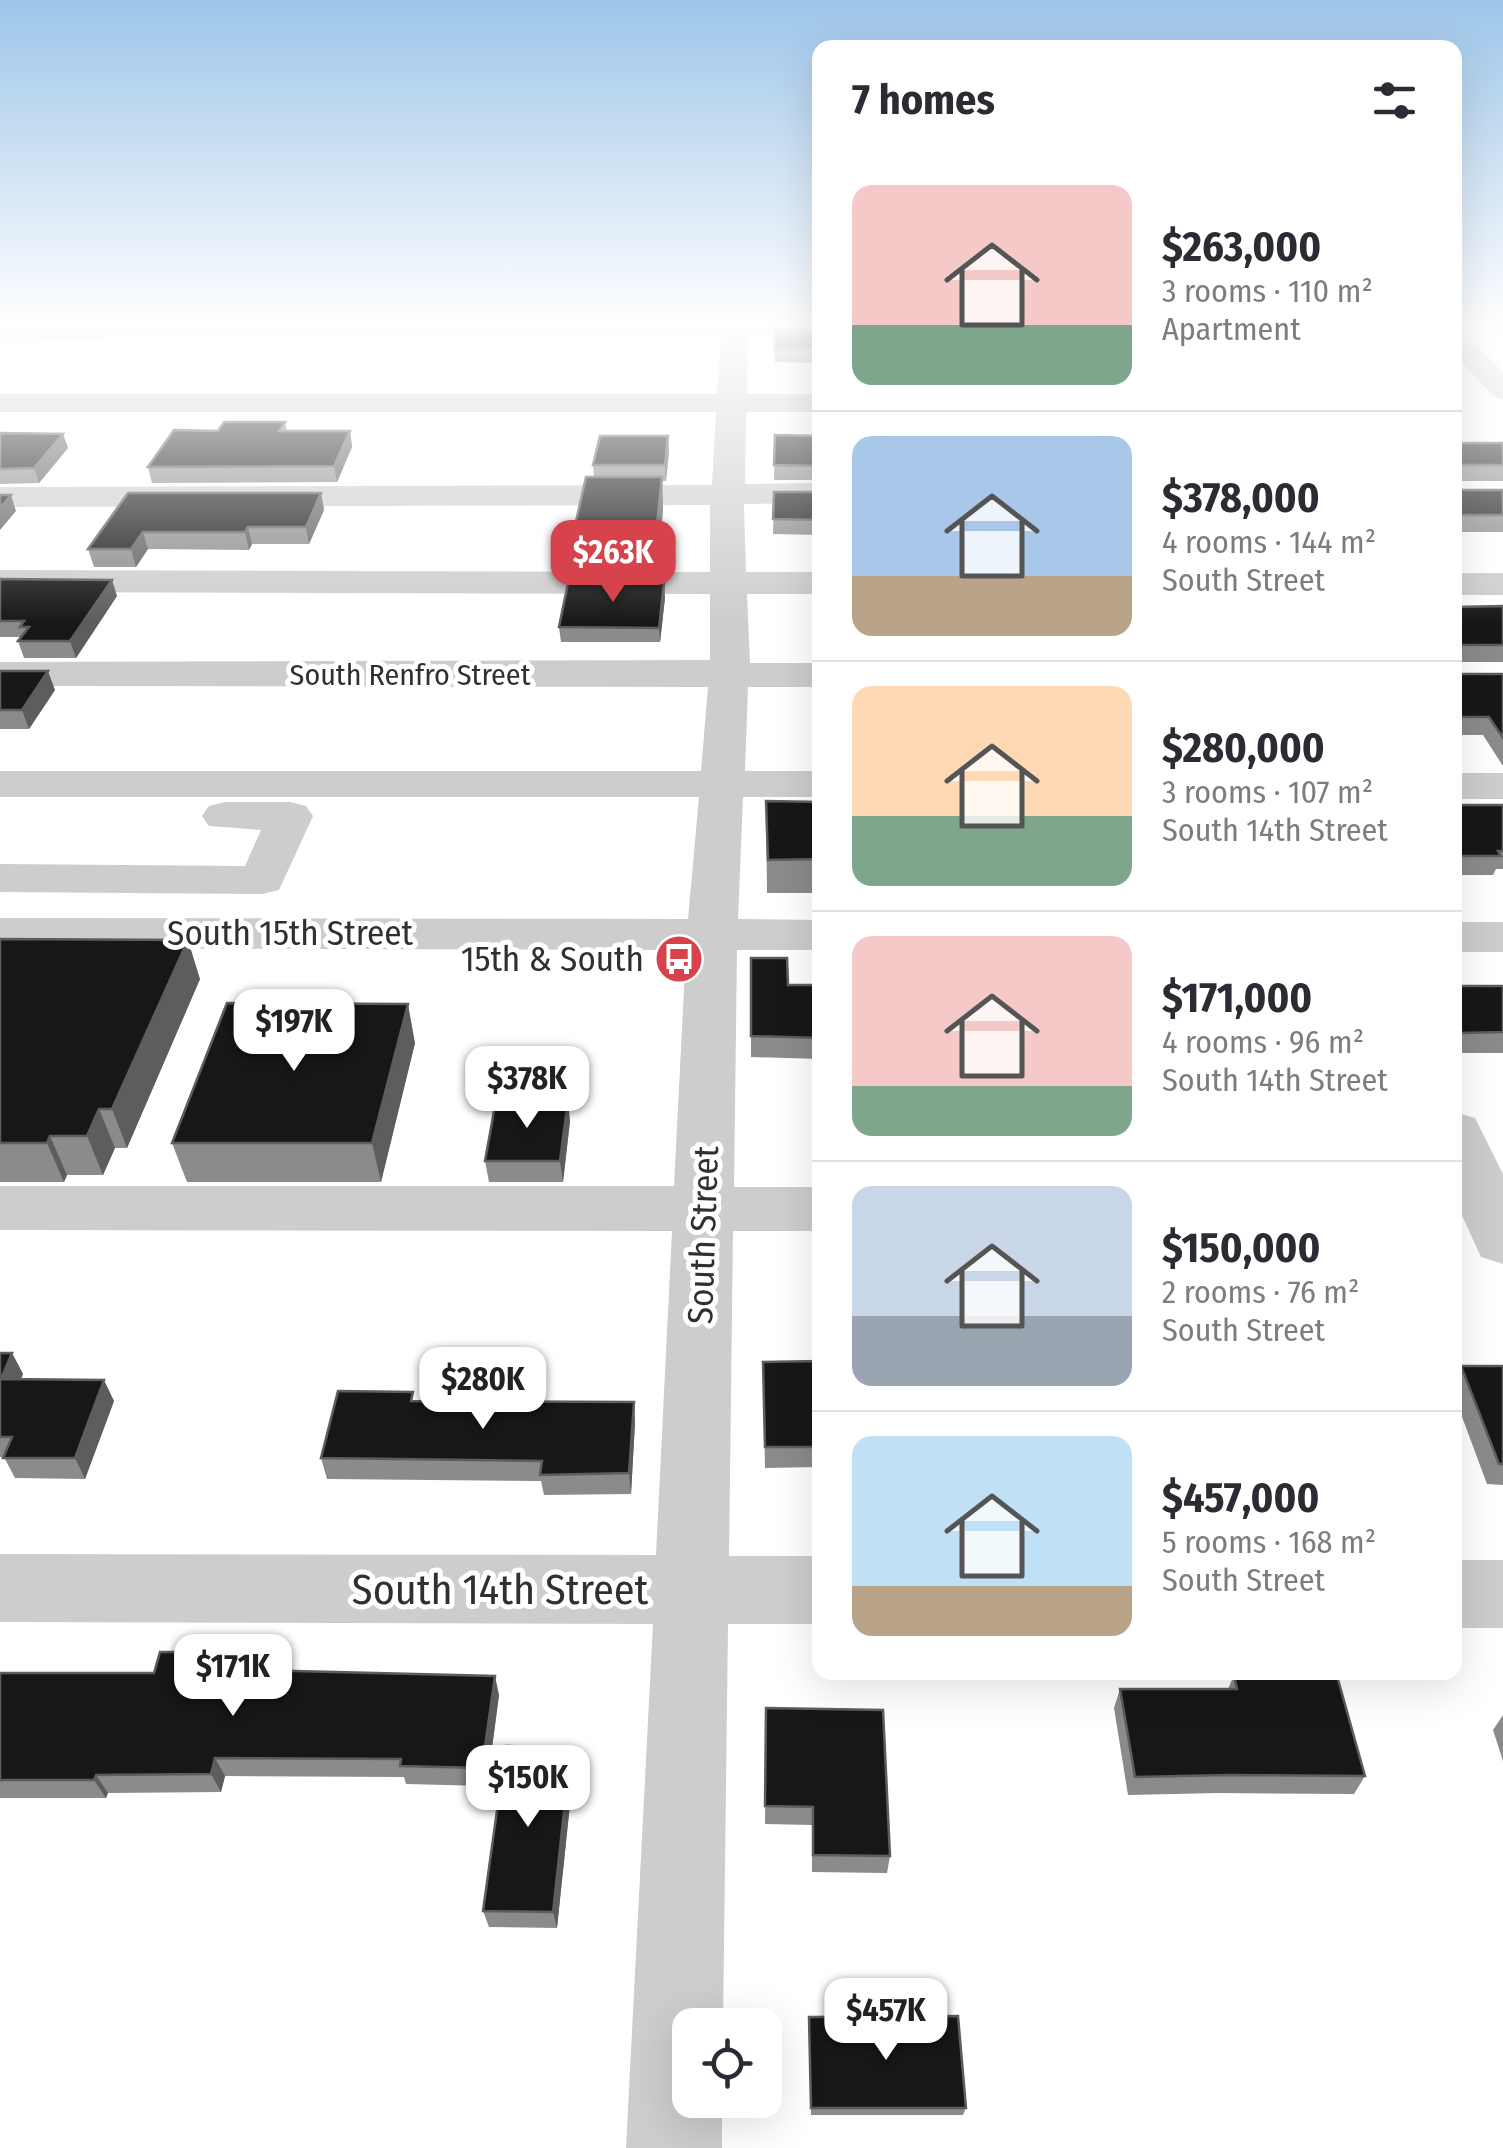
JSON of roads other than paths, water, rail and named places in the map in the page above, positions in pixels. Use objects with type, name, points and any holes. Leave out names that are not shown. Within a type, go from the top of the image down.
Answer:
[{"type":"street","name":"South Street","points":[[674,2148],[712,934],[730,675],[730,422]]},
{"type":"street","points":[[0,497],[524,498],[812,493]]},
{"type":"street","points":[[0,581],[812,583]]},
{"type":"street","points":[[1462,584],[1503,584]]},
{"type":"street","name":"South Renfro Street","points":[[0,674],[812,676]]},
{"type":"street","points":[[0,784],[812,784]]},
{"type":"street","points":[[1462,786],[1503,786]]},
{"type":"street","points":[[0,818],[290,816],[242,933]]},
{"type":"street","points":[[0,878],[262,880]]},
{"type":"street","name":"South 15th Street","points":[[0,933],[812,935]]},
{"type":"street","points":[[1462,937],[1503,937]]},
{"type":"street","points":[[1462,1151],[1487,1217]]},
{"type":"street","points":[[0,1208],[812,1209]]},
{"type":"street","name":"South 14th Street","points":[[0,1588],[812,1590]]},
{"type":"street","points":[[1462,1594],[1503,1594]]},
{"type":"place","name":"15th & South","points":[[679,959]]}]
